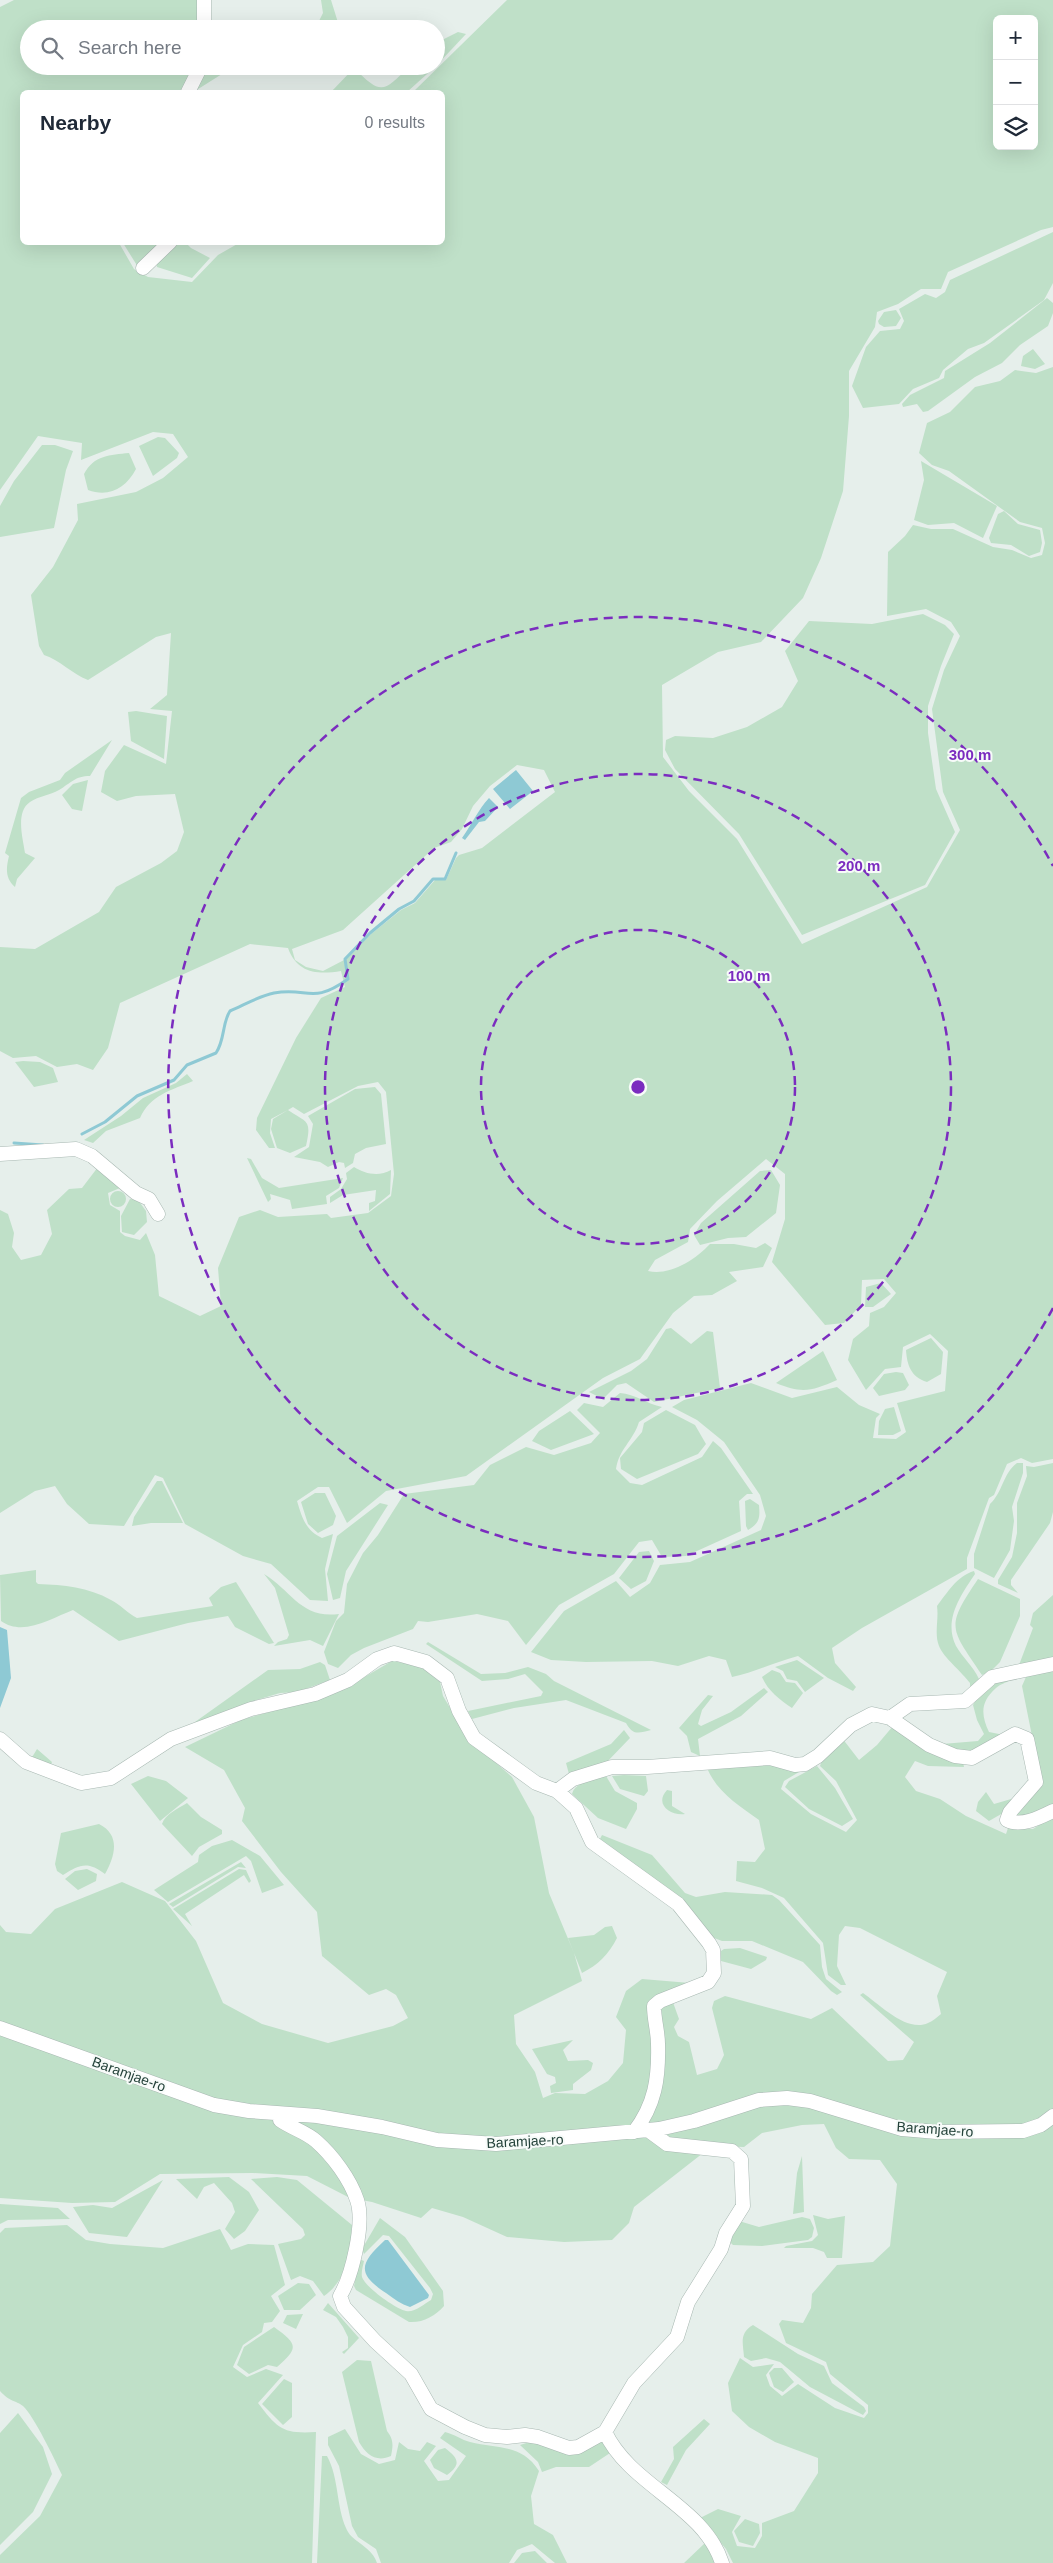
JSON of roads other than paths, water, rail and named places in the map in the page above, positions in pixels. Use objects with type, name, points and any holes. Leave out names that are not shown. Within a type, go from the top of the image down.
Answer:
[{"type":"street","points":[[204,0],[204,20]]},
{"type":"street","points":[[189,90],[196,75]]},
{"type":"street","points":[[143,268],[167,245]]},
{"type":"street","points":[[0,1154],[76,1149],[92,1156],[116,1174],[136,1193],[149,1200],[158,1214]]},
{"type":"street","points":[[0,1738],[26,1762],[80,1783],[111,1778],[171,1739],[251,1709],[315,1694],[348,1680],[376,1659],[394,1653],[426,1662],[447,1678],[459,1711],[474,1738],[536,1783],[557,1791],[576,1808],[592,1842],[678,1904],[713,1950],[714,1973],[708,1982],[660,2001],[654,2006],[654,2023],[659,2043],[653,2100],[645,2117],[634,2132]]},
{"type":"street","points":[[890,1718],[910,1704],[965,1700],[992,1677],[1053,1664]]},
{"type":"street","points":[[557,1791],[573,1779],[612,1767],[647,1768],[770,1758],[794,1765],[805,1764],[818,1756],[851,1725],[872,1714],[890,1718],[929,1745],[955,1756],[972,1758],[1015,1734],[1020,1734],[1027,1739],[1036,1782],[1010,1812],[1007,1820],[1014,1823],[1032,1820],[1053,1811]]},
{"type":"street","name":"Baramjae-ro","points":[[0,2028],[214,2105],[280,2114],[317,2116],[382,2127],[437,2140],[496,2144],[634,2132],[694,2120],[759,2100],[787,2098],[810,2101],[902,2129],[937,2132],[1024,2130],[1041,2125],[1053,2116]]},
{"type":"street","points":[[280,2114],[280,2120],[314,2139],[328,2153],[358,2202],[359,2213],[355,2260],[346,2287],[340,2296],[344,2306],[375,2341],[411,2374],[431,2409],[485,2435],[507,2438],[525,2435],[538,2437],[569,2448],[578,2447],[605,2432],[634,2383],[677,2337],[688,2302],[721,2249],[726,2233],[743,2206],[741,2158],[732,2151],[668,2144],[648,2130]]},
{"type":"street","points":[[605,2432],[633,2470],[666,2495],[717,2546],[722,2563]]},
{"type":"water","points":[[516,770],[533,791],[510,809],[493,789]]},
{"type":"water","points":[[489,798],[498,807],[485,821],[479,822],[465,840],[462,838]]},
{"type":"water","points":[[0,1627],[7,1630],[11,1678],[0,1708]]},
{"type":"water","points":[[385,2240],[388,2240],[429,2295],[428,2298],[410,2307],[395,2299],[370,2280],[366,2274],[366,2262],[376,2248]]},
{"type":"waterway","points":[[82,1134],[105,1122],[137,1096],[174,1080],[187,1065],[216,1053],[221,1043],[227,1016],[230,1011],[268,994],[286,992],[318,993],[336,987],[348,979],[345,959],[370,933],[399,909],[414,901],[433,879],[445,879],[456,853]]},
{"type":"waterway","points":[[14,1143],[43,1145]]}]
